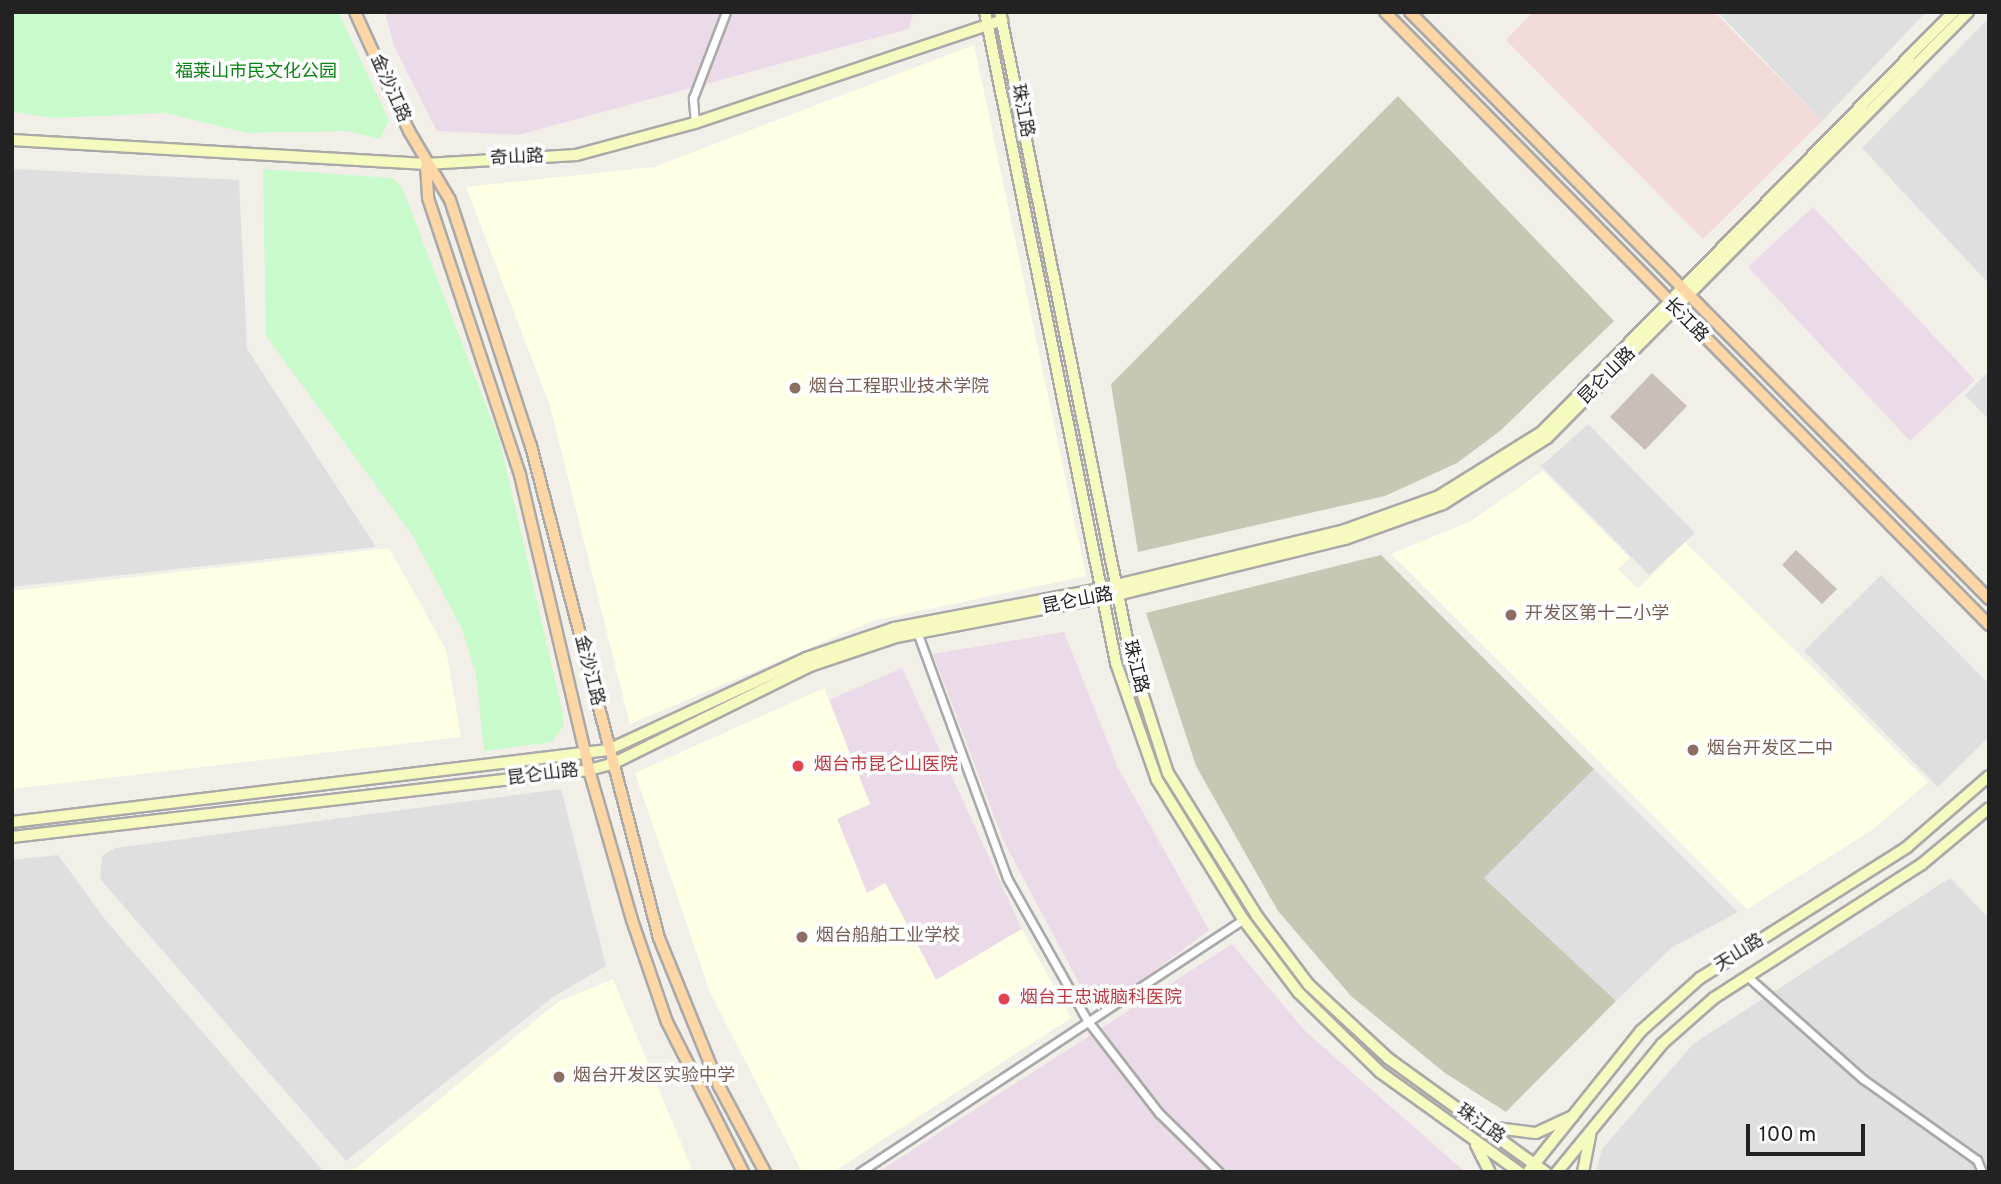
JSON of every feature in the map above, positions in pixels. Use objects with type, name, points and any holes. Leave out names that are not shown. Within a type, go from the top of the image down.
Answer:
[{"type":"main road","name":"金沙江路","points":[[355,12],[426,164],[450,200],[527,433],[659,939],[685,1009],[765,1172]]},
{"type":"main road","name":"长江路","points":[[1385,12],[1671,307],[1989,625]]},
{"type":"main road","name":"长江路","points":[[1410,12],[1685,295],[1989,599]]},
{"type":"main road","name":"金沙江路","points":[[426,164],[428,198],[520,475],[589,770],[667,1022],[743,1172]]},
{"type":"street","points":[[695,123],[693,98],[726,12]]},
{"type":"street","points":[[985,12],[1101,593],[1134,723],[1157,780],[1243,919],[1299,993],[1380,1072],[1519,1172]]},
{"type":"street","name":"昆仑山路","points":[[1685,295],[1953,12]]},
{"type":"street","name":"昆仑山路","points":[[12,837],[589,770],[612,764],[810,666],[883,641],[1116,590],[1342,531],[1439,496],[1542,432],[1685,295],[1969,12]]},
{"type":"street","name":"奇山路","points":[[12,140],[426,164],[576,155],[695,123],[988,24],[1001,16]]},
{"type":"street","name":"珠江路","points":[[1001,16],[1116,590],[1150,729],[1168,773],[1257,916],[1309,985],[1354,1030],[1479,1124],[1531,1168],[1545,1172]]},
{"type":"street","name":"昆仑山路","points":[[12,822],[608,750],[806,658],[916,624],[1101,593]]},
{"type":"street","points":[[916,624],[1007,878],[1087,1020],[1159,1113],[1219,1172]]},
{"type":"street","name":"天山路","points":[[1531,1168],[1641,1031],[1700,978],[1906,847],[1989,776]]},
{"type":"street","name":"天山路","points":[[1557,1172],[1662,1044],[1748,977],[1922,864],[1989,808]]},
{"type":"street","points":[[860,1172],[1243,919]]},
{"type":"street","points":[[1748,977],[1863,1079],[1977,1160],[1982,1172]]},
{"type":"street","points":[[1479,1124],[1536,1133],[1577,1114]]},
{"type":"street","points":[[1583,1172],[1593,1128]]},
{"type":"street","points":[[1470,1136],[1490,1172]]},
{"type":"shaded area","points":[[385,12],[914,12],[908,29],[518,135],[437,131],[394,46]]},
{"type":"shaded area","points":[[1533,12],[1714,12],[1822,121],[1703,239],[1506,40]]},
{"type":"shaded area","points":[[1718,12],[1926,12],[1822,121]]},
{"type":"shaded area","points":[[1989,18],[1989,284],[1862,148]]},
{"type":"shaded area","name":"烟台工程职业技术学院","points":[[974,45],[1086,576],[875,620],[630,724],[550,406],[466,187],[654,167]]},
{"type":"shaded area","points":[[1398,96],[1614,321],[1500,431],[1457,463],[1385,496],[1138,552],[1111,384]]},
{"type":"shaded area","points":[[12,169],[239,180],[247,349],[376,547],[12,587]]},
{"type":"shaded area","points":[[1813,207],[1975,380],[1910,441],[1748,267]]},
{"type":"shaded area","points":[[1989,371],[1989,420],[1965,395]]},
{"type":"shaded area","points":[[1588,424],[1695,533],[1649,575],[1541,466]]},
{"type":"shaded area","points":[[1543,471],[1630,558],[1618,569],[1638,589],[1685,542],[1928,782],[1875,828],[1747,909],[1391,554],[1469,522]]},
{"type":"shaded area","points":[[389,548],[446,650],[461,737],[12,789],[12,591]]},
{"type":"shaded area","points":[[1381,555],[1594,769],[1484,878],[1616,1001],[1506,1112],[1445,1073],[1351,996],[1278,911],[1196,766],[1146,613]]},
{"type":"shaded area","points":[[1881,575],[1989,684],[1989,737],[1938,787],[1804,651]]},
{"type":"shaded area","points":[[1064,632],[1118,768],[1209,930],[1096,1015],[1003,840],[933,654]]},
{"type":"shaded area","points":[[902,668],[1022,929],[936,980],[886,884],[867,893],[837,818],[870,804],[829,700]]},
{"type":"shaded area","name":"烟台船舶工业学校","points":[[824,688],[870,804],[837,819],[867,893],[885,883],[936,980],[1022,929],[1071,1018],[833,1172],[802,1172],[710,992],[635,773]]},
{"type":"shaded area","points":[[1594,769],[1738,912],[1671,948],[1616,1001],[1484,878]]},
{"type":"shaded area","points":[[561,789],[606,966],[553,997],[346,1161],[100,879],[102,856],[115,848]]},
{"type":"shaded area","points":[[58,855],[107,922],[324,1172],[12,1172],[12,860]]},
{"type":"shaded area","points":[[1950,878],[1989,918],[1989,1172],[1596,1172],[1602,1149],[1693,1044]]},
{"type":"shaded area","points":[[1232,944],[1306,1032],[1465,1172],[878,1172]]},
{"type":"shaded area","name":"烟台开发区实验中学","points":[[613,979],[693,1172],[351,1172],[558,1002]]},
{"type":"green space","name":"福莱山市民文化公园","points":[[12,12],[338,12],[389,120],[380,139],[347,131],[247,133],[165,113],[54,118],[12,112]]},
{"type":"green space","points":[[263,169],[393,178],[402,187],[500,442],[563,714],[564,725],[552,742],[484,751],[476,674],[462,629],[413,536],[266,336]]},
{"type":"building","points":[[1652,373],[1687,406],[1645,450],[1610,417]]},
{"type":"building","points":[[1796,550],[1837,589],[1822,604],[1782,565]]},
{"type":"place","name":"烟台工程职业技术学院","points":[[795,388]]},
{"type":"place","name":"开发区第十二小学","points":[[1511,615]]},
{"type":"place","name":"烟台开发区二中","points":[[1693,750]]},
{"type":"place","name":"烟台市昆仑山医院","points":[[798,766]]},
{"type":"place","name":"烟台船舶工业学校","points":[[802,937]]},
{"type":"place","name":"烟台王忠诚脑科医院","points":[[1004,999]]},
{"type":"place","name":"烟台开发区实验中学","points":[[559,1077]]}]
